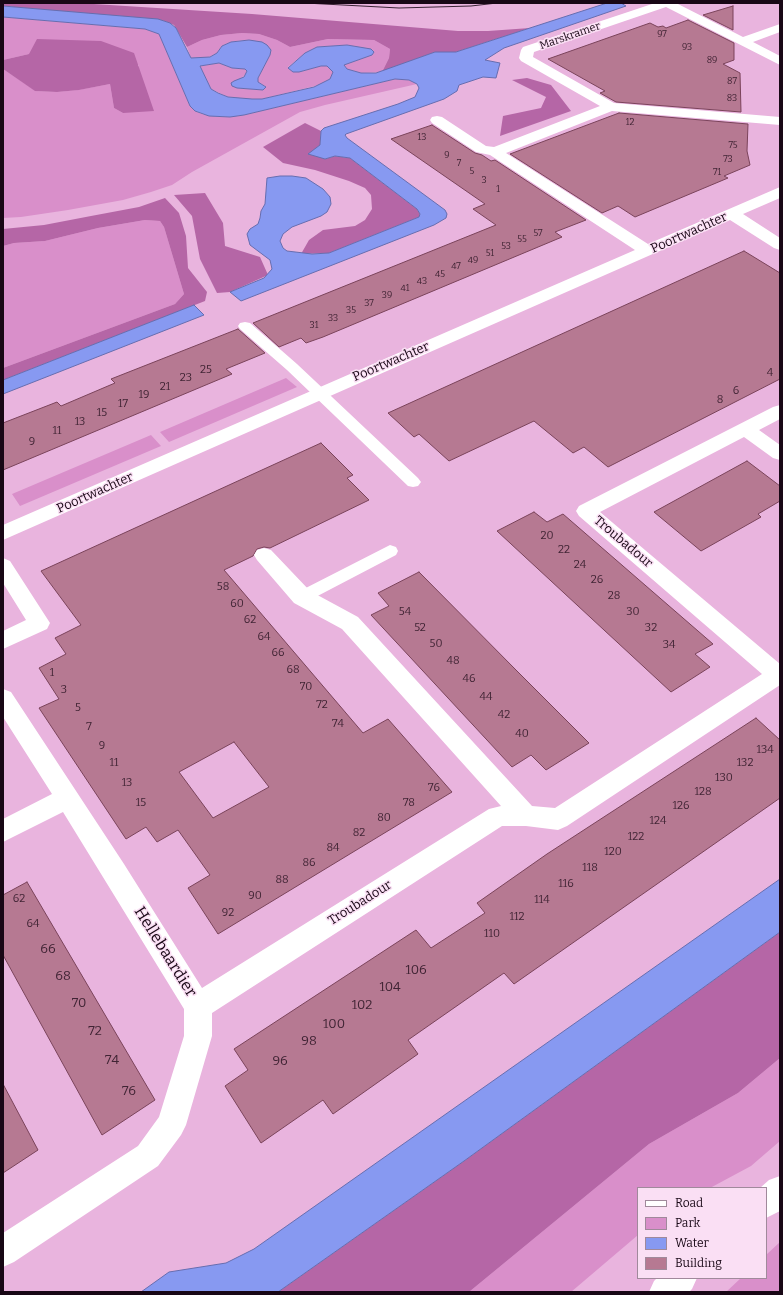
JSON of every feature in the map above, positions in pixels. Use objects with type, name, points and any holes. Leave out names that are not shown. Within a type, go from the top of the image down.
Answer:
[{"type":"street","points":[[667,3],[780,61]]},
{"type":"street","name":"Marskramer","points":[[667,3],[528,50],[526,58],[611,107],[780,121]]},
{"type":"street","points":[[744,42],[780,28]]},
{"type":"street","name":"Marskramer","points":[[495,152],[611,107]]},
{"type":"street","points":[[437,120],[481,149],[495,152],[648,251]]},
{"type":"street","name":"Poortwachter","points":[[3,533],[780,192]]},
{"type":"street","points":[[732,214],[780,245]]},
{"type":"street","name":"Troubadour","points":[[198,1006],[498,816],[526,816],[558,819],[779,674],[586,511],[746,430],[780,411]]},
{"type":"street","points":[[746,430],[780,454]]},
{"type":"street","points":[[264,555],[302,597],[350,623],[526,816]]},
{"type":"street","points":[[3,566],[39,623],[3,641]]},
{"type":"street","name":"Hellebaardier","points":[[3,698],[116,872],[198,1006],[198,1036],[171,1125],[148,1156],[3,1251]]},
{"type":"street","points":[[3,832],[67,798]]},
{"type":"street","points":[[767,1202],[780,1191]]},
{"type":"street","points":[[665,1292],[680,1279]]},
{"type":"lane","points":[[245,326],[320,393],[413,482]]},
{"type":"lane","points":[[302,597],[390,551]]},
{"type":"green space","points":[[3,17],[145,29],[159,34],[190,106],[195,111],[202,114],[220,117],[244,115],[395,79],[409,80],[417,84],[300,112],[192,172],[172,185],[151,192],[123,200],[68,210],[21,217],[3,218],[3,69],[36,91],[57,92],[110,84],[114,108],[123,113],[139,65],[29,54],[3,60]]},
{"type":"green space","points":[[242,33],[259,34],[277,40],[290,47],[328,39],[374,40],[390,49],[389,58],[382,72],[361,73],[347,69],[344,65],[372,55],[373,50],[347,45],[317,47],[305,53],[288,67],[293,72],[327,66],[333,72],[333,75],[323,84],[262,99],[228,97],[211,89],[200,66],[219,63],[232,68],[245,69],[247,70],[246,74],[240,79],[237,88],[263,90],[265,86],[258,82],[258,78],[270,55],[249,40],[236,41],[226,44],[222,46],[217,53],[207,58],[191,58],[187,47],[202,40],[221,35]]},
{"type":"green space","points":[[145,220],[160,221],[164,227],[184,294],[175,304],[3,368],[3,246],[14,243],[45,241],[98,228]]},
{"type":"green space","points":[[286,378],[297,387],[169,442],[160,432]]},
{"type":"green space","points":[[151,435],[161,446],[20,506],[12,494]]},
{"type":"green space","points":[[780,1058],[780,1141],[751,1166],[712,1187],[637,1187],[637,1236],[571,1292],[469,1292],[649,1144],[738,1093]]},
{"type":"green space","points":[[780,1242],[780,1292],[726,1292],[740,1279],[767,1279],[767,1254]]},
{"type":"shaded area","points":[[3,3],[78,3],[252,14],[458,31],[488,31],[530,28],[456,52],[435,52],[382,72],[389,58],[390,49],[374,40],[328,39],[290,47],[277,40],[259,34],[242,33],[221,35],[202,40],[187,47],[174,25],[164,21],[3,6]]},
{"type":"shaded area","points":[[37,39],[101,41],[134,53],[154,111],[123,113],[114,108],[110,84],[79,90],[57,92],[35,91],[3,69],[3,60],[29,54]]},
{"type":"shaded area","points":[[527,78],[551,85],[571,111],[500,136],[503,116],[541,108],[546,97],[512,80]]},
{"type":"shaded area","points":[[305,123],[321,131],[320,145],[313,151],[325,159],[335,156],[350,158],[417,209],[420,214],[419,217],[329,253],[301,254],[309,240],[323,230],[355,226],[365,220],[372,209],[371,195],[365,188],[315,170],[283,163],[263,147]]},
{"type":"shaded area","points":[[205,193],[223,223],[225,246],[260,257],[268,275],[230,292],[217,293],[200,259],[192,216],[174,195]]},
{"type":"shaded area","points":[[165,198],[179,213],[186,236],[188,268],[207,292],[205,301],[3,380],[3,368],[175,304],[184,294],[164,227],[160,221],[145,220],[98,228],[45,241],[14,243],[3,246],[3,229],[44,225],[139,207]]},
{"type":"shaded area","points":[[780,932],[780,1058],[738,1093],[649,1144],[469,1292],[278,1292],[464,1161]]},
{"type":"water","points":[[607,3],[621,3],[626,6],[504,48],[485,60],[500,63],[496,78],[483,77],[459,85],[457,91],[444,99],[345,135],[445,210],[447,214],[446,218],[434,225],[241,301],[230,292],[264,278],[272,269],[270,260],[250,245],[247,234],[250,229],[258,224],[261,211],[265,204],[267,178],[292,176],[306,178],[323,189],[330,197],[331,204],[327,212],[321,216],[292,227],[283,234],[280,241],[283,248],[287,251],[312,254],[329,253],[419,217],[420,214],[417,209],[350,158],[335,156],[325,159],[308,154],[320,145],[321,131],[324,128],[415,97],[419,88],[417,84],[409,80],[395,79],[244,115],[230,117],[209,116],[195,111],[190,106],[159,34],[145,29],[3,17],[3,6],[158,19],[170,23],[176,28],[191,58],[210,57],[217,53],[222,46],[231,42],[249,40],[262,42],[271,50],[258,78],[258,82],[266,87],[263,90],[237,88],[232,86],[231,83],[244,77],[247,71],[245,69],[232,68],[219,63],[200,66],[211,89],[218,93],[228,97],[262,99],[314,87],[330,79],[333,72],[327,66],[321,66],[299,72],[293,72],[288,68],[305,53],[317,47],[347,45],[371,49],[374,52],[372,55],[344,65],[347,69],[361,73],[376,73],[435,52],[456,52]]},
{"type":"water","points":[[194,305],[204,315],[3,394],[3,380]]},
{"type":"water","points":[[780,879],[780,932],[464,1161],[278,1292],[141,1292],[169,1272],[226,1263],[254,1249]]},
{"type":"building","points":[[733,6],[733,30],[703,15]]},
{"type":"building","points":[[688,20],[734,43],[734,60],[723,64],[740,73],[741,112],[616,102],[600,93],[605,91],[548,59],[650,23],[658,27],[663,26],[666,28]]},
{"type":"building","points":[[619,113],[748,124],[747,151],[750,165],[724,176],[728,178],[635,217],[618,206],[602,213],[510,154]]},
{"type":"building","points":[[432,125],[475,153],[482,155],[491,161],[495,160],[586,220],[555,232],[562,237],[323,337],[306,343],[301,338],[279,347],[253,323],[496,225],[473,209],[485,204],[391,139]]},
{"type":"building","points":[[744,251],[780,273],[780,379],[608,467],[584,447],[573,453],[534,421],[449,461],[419,434],[414,437],[388,413]]},
{"type":"building","points":[[238,329],[265,353],[226,369],[232,374],[3,470],[3,423],[57,402],[61,406],[115,383],[111,379]]},
{"type":"building","points":[[321,443],[353,475],[347,478],[369,500],[270,548],[264,547],[257,549],[253,556],[224,570],[363,733],[388,719],[452,792],[218,934],[188,888],[210,875],[178,830],[157,842],[146,827],[126,839],[39,708],[59,699],[39,668],[66,654],[55,638],[81,625],[41,571]],"holes":[[[234,742],[269,787],[213,818],[179,772]]]},
{"type":"building","points":[[747,461],[780,486],[780,501],[758,514],[761,517],[701,551],[654,512]]},
{"type":"building","points":[[534,512],[547,522],[563,514],[713,644],[695,654],[710,667],[671,692],[497,531]]},
{"type":"building","points":[[419,572],[589,743],[546,770],[531,755],[512,767],[371,615],[389,606],[378,593]]},
{"type":"building","points":[[756,718],[780,740],[780,798],[514,984],[504,973],[408,1040],[418,1054],[333,1114],[323,1100],[261,1143],[225,1086],[248,1070],[234,1049],[416,930],[431,948],[485,913],[477,903],[547,854]]},
{"type":"building","points":[[27,882],[155,1100],[102,1135],[3,955],[3,895]]},
{"type":"building","points":[[3,1084],[38,1150],[3,1173]]},
{"type":"tram line","points":[[305,3],[399,8],[471,6],[497,3]]}]
